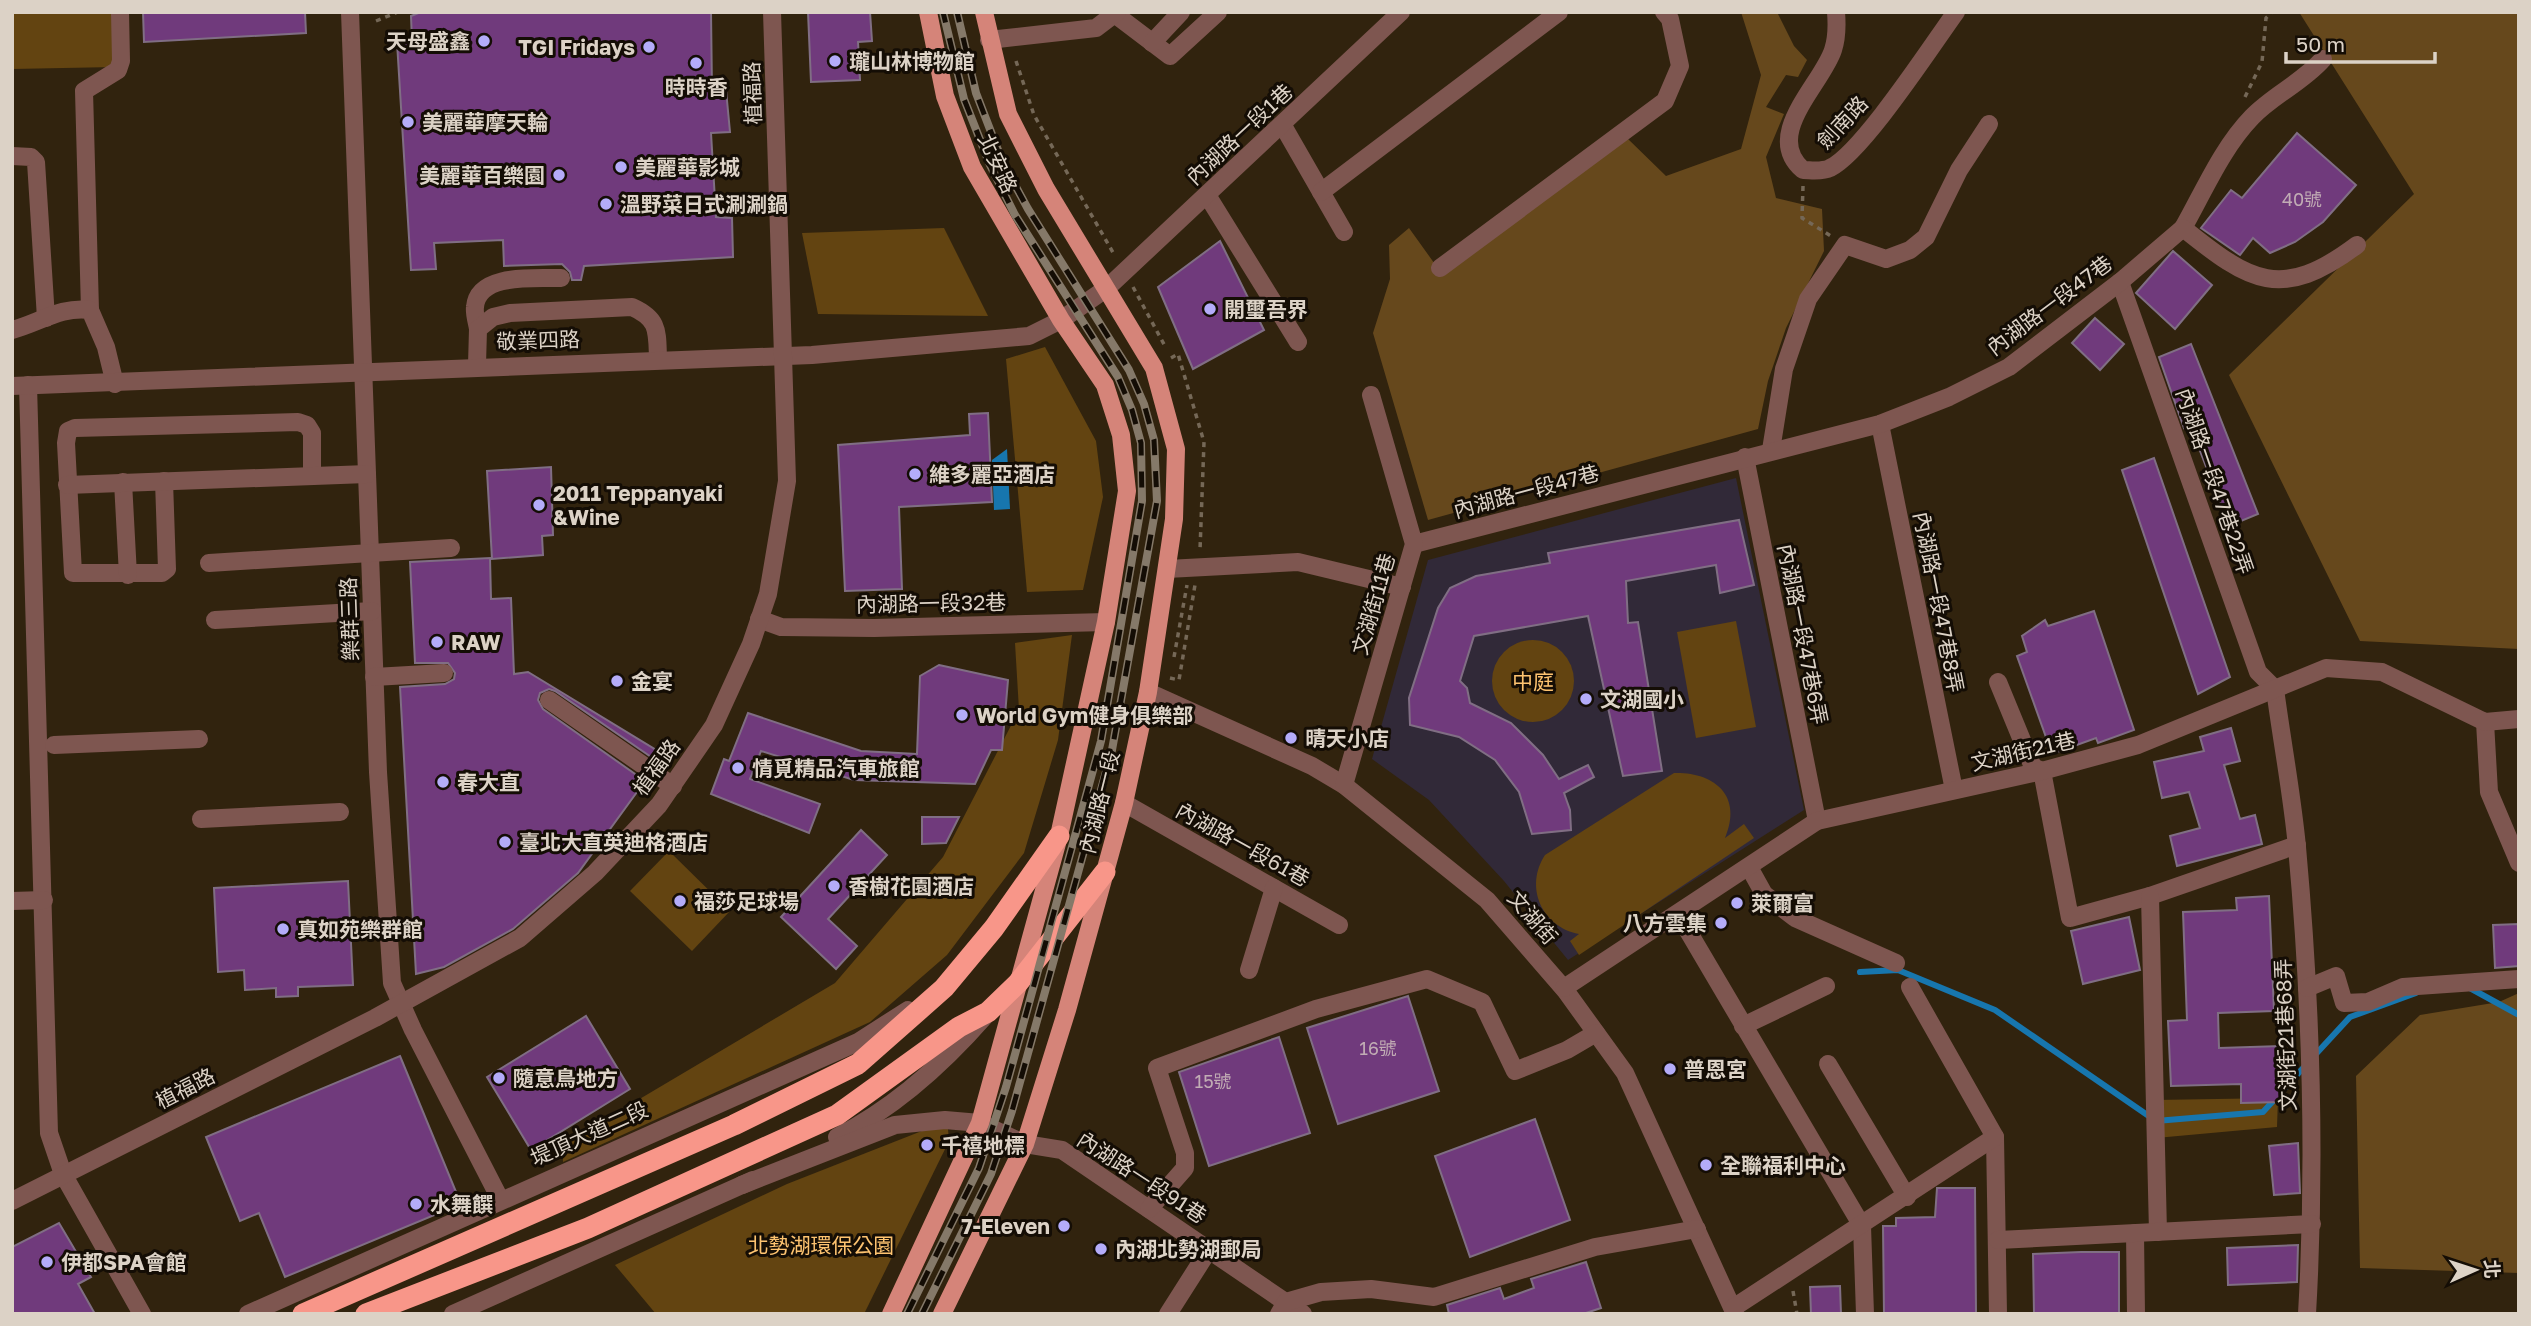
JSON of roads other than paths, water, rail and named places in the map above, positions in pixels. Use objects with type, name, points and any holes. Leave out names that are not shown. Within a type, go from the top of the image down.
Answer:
[{"type":"highway","name":"堤頂大道二段","points":[[303,1314],[734,1125],[858,1064],[944,988],[994,928],[1059,836]]},
{"type":"highway","points":[[366,1314],[588,1228],[837,1115],[959,1027],[988,1012],[1018,983],[1105,872]]},
{"type":"main road","name":"北安路","points":[[928,12],[946,96],[972,167],[1061,320]]},
{"type":"main road","name":"北安路","points":[[984,12],[1008,114],[1046,189],[1107,288]]},
{"type":"main road","name":"內湖路一段","points":[[942,1314],[1026,1144],[1124,803],[1148,692],[1174,519],[1176,449],[1154,368],[1107,288]]},
{"type":"main road","name":"內湖路一段","points":[[891,1314],[980,1123],[1059,836],[1106,622],[1127,491],[1121,435],[1105,385],[1061,320]]},
{"type":"street","points":[[115,384],[106,347],[90,310],[84,91],[118,70],[121,61],[120,12]]},
{"type":"street","name":"樂群三路","points":[[350,12],[374,677],[392,983],[500,1199]]},
{"type":"street","name":"植福路","points":[[12,1201],[401,1003],[520,939],[594,873],[659,805],[714,725],[768,594],[787,481],[772,12]]},
{"type":"street","points":[[1152,43],[1181,12]]},
{"type":"street","points":[[989,40],[1097,28],[1114,13],[1152,43],[1173,55],[1218,12]]},
{"type":"street","name":"內湖路一段1巷","points":[[1061,320],[1107,288],[1401,12]]},
{"type":"street","points":[[1321,192],[1559,12]]},
{"type":"street","points":[[1440,268],[1665,101],[1680,66],[1670,19],[1664,12]]},
{"type":"street","name":"劍南路","points":[[1836,12],[1833,51],[1792,120],[1790,143],[1795,163],[1803,170],[1830,169],[1849,152],[1886,109],[1956,12]]},
{"type":"street","name":"內湖路一段47巷","points":[[1414,544],[1880,424],[1950,397],[2009,367],[2120,282],[2183,228],[2235,136],[2254,115],[2313,70]]},
{"type":"street","points":[[1282,124],[1344,232]]},
{"type":"street","points":[[1771,450],[1784,369],[1808,299],[1845,245],[1886,259],[1910,250],[1926,237],[1959,170],[1989,124]]},
{"type":"street","points":[[12,156],[31,156],[36,162],[46,318]]},
{"type":"street","points":[[1207,195],[1298,342]]},
{"type":"street","points":[[2183,228],[2227,264],[2252,277],[2278,280],[2304,276],[2334,262],[2357,245]]},
{"type":"street","points":[[477,365],[478,329],[474,305],[484,289],[498,282],[561,278]]},
{"type":"street","name":"內湖路一段47巷22弄","points":[[2120,282],[2258,672],[2275,689]]},
{"type":"street","points":[[478,329],[493,317],[510,313],[632,307],[649,314],[657,332],[657,358]]},
{"type":"street","points":[[12,330],[77,308],[90,310]]},
{"type":"street","name":"敬業四路","points":[[20,386],[115,384],[477,365],[785,356],[1029,336],[1061,320]]},
{"type":"street","points":[[20,386],[44,900],[50,1133],[64,1174],[142,1314]]},
{"type":"street","name":"文湖街11巷","points":[[1344,785],[1414,544],[1371,395]]},
{"type":"street","points":[[164,481],[167,569],[162,573],[128,575],[73,572],[66,443],[68,431],[75,428],[298,422],[307,425],[312,433],[312,476]]},
{"type":"street","name":"內湖路一段47巷8弄","points":[[1880,424],[1954,790]]},
{"type":"street","name":"內湖路一段47巷6弄","points":[[1745,457],[1817,821]]},
{"type":"street","points":[[67,485],[367,474]]},
{"type":"street","points":[[124,482],[128,575]]},
{"type":"street","points":[[209,563],[451,548]]},
{"type":"street","points":[[1167,569],[1297,562],[1402,587]]},
{"type":"street","points":[[215,620],[372,611]]},
{"type":"street","name":"內湖路一段32巷","points":[[759,619],[781,627],[874,628],[1106,622]]},
{"type":"street","name":"文湖街21巷","points":[[1564,988],[1817,821],[2042,771],[2138,745],[2326,668],[2382,672],[2485,722]]},
{"type":"street","points":[[374,677],[444,673]]},
{"type":"street","points":[[1998,682],[2033,767],[2042,771],[2070,918],[2150,896],[2297,845]]},
{"type":"street","name":"文湖街21巷68弄","points":[[2275,689],[2297,845],[2307,988],[2312,1224],[2306,1314]]},
{"type":"street","name":"文湖街","points":[[1148,692],[1312,766],[1344,785],[1487,900],[1564,988],[1625,1073],[1734,1311]]},
{"type":"street","points":[[549,700],[673,786]]},
{"type":"street","points":[[2519,719],[2485,722],[2489,792],[2519,863]]},
{"type":"street","points":[[54,745],[199,739]]},
{"type":"street","name":"內湖路一段61巷","points":[[1124,803],[1339,925]]},
{"type":"street","points":[[201,819],[340,812]]},
{"type":"street","points":[[1749,867],[1764,894],[1796,918],[1896,963]]},
{"type":"street","points":[[1249,970],[1274,888]]},
{"type":"street","points":[[2150,896],[2158,1232]]},
{"type":"street","points":[[12,901],[44,900]]},
{"type":"street","points":[[1678,914],[1862,1226],[1865,1314]]},
{"type":"street","points":[[2307,988],[2336,976],[2344,1003],[2368,1002],[2403,987],[2519,979]]},
{"type":"street","points":[[1149,1209],[1185,1168],[1185,1153],[1157,1068],[1316,1009],[1427,979],[1482,1002],[1500,1045],[1515,1071],[1567,1050],[1596,1033]]},
{"type":"street","points":[[1743,1026],[1826,986]]},
{"type":"street","points":[[1910,987],[1996,1137],[1998,1314]]},
{"type":"street","name":"堤頂大道二段","points":[[248,1314],[500,1199],[858,1042],[944,988]]},
{"type":"street","points":[[453,1314],[742,1185],[867,1121],[949,1057],[988,1012]]},
{"type":"street","points":[[1828,1064],[1907,1196]]},
{"type":"street","name":"內湖路一段91巷","points":[[742,1185],[895,1125],[945,1120],[980,1123],[1026,1144],[1062,1150],[1210,1248],[1282,1308],[1303,1314]]},
{"type":"street","points":[[1734,1311],[1996,1137]]},
{"type":"street","points":[[1998,1240],[2312,1224]]},
{"type":"street","points":[[1282,1308],[1321,1292],[1371,1290],[1434,1297],[1595,1247],[1697,1229]]},
{"type":"street","points":[[2135,1233],[2136,1314]]},
{"type":"street","points":[[1168,1314],[1210,1248]]},
{"type":"water","points":[[1007,449],[1010,509],[994,510],[992,460]]},
{"type":"waterway","points":[[1860,972],[1898,970],[1995,1010],[2156,1121],[2263,1112],[2305,1066]]},
{"type":"waterway","points":[[2468,987],[2519,1015]]},
{"type":"waterway","points":[[2315,1055],[2350,1017],[2416,993]]},
{"type":"railway","points":[[907,1314],[979,1168],[1006,1087],[1101,741],[1142,501],[1141,443],[1132,410],[1118,377],[1015,215],[990,165],[964,99],[943,12]]},
{"type":"railway","points":[[922,1314],[991,1174],[1012,1111],[1112,750],[1157,501],[1154,440],[1144,404],[1129,370],[1028,209],[1003,163],[976,93],[957,12]]},
{"type":"place","name":"天母盛鑫","points":[[484,41]]},
{"type":"place","name":"TGI Fridays","points":[[649,47]]},
{"type":"place","name":"瓏山林博物館","points":[[835,61]]},
{"type":"place","name":"時時香","points":[[696,63]]},
{"type":"place","name":"美麗華摩天輪","points":[[408,122]]},
{"type":"place","name":"美麗華影城","points":[[621,167]]},
{"type":"place","name":"美麗華百樂園","points":[[559,175]]},
{"type":"place","name":"溫野菜日式涮涮鍋","points":[[606,204]]},
{"type":"place","name":"開璽吾界","points":[[1210,309]]},
{"type":"place","name":"維多麗亞酒店","points":[[915,474]]},
{"type":"place","name":"2011 Teppanyaki &Wine","points":[[539,505]]},
{"type":"place","name":"RAW","points":[[437,642]]},
{"type":"place","name":"金宴","points":[[617,681]]},
{"type":"place","name":"文湖國小","points":[[1586,699]]},
{"type":"place","name":"World Gym健身俱樂部","points":[[962,715]]},
{"type":"place","name":"晴天小店","points":[[1291,738]]},
{"type":"place","name":"情覓精品汽車旅館","points":[[738,768]]},
{"type":"place","name":"春大直","points":[[443,782]]},
{"type":"place","name":"臺北大直英迪格酒店","points":[[505,842]]},
{"type":"place","name":"香樹花園酒店","points":[[834,886]]},
{"type":"place","name":"福莎足球場","points":[[680,901]]},
{"type":"place","name":"萊爾富","points":[[1737,903]]},
{"type":"place","name":"八方雲集","points":[[1721,923]]},
{"type":"place","name":"真如苑樂群館","points":[[283,929]]},
{"type":"place","name":"普恩宮","points":[[1670,1069]]},
{"type":"place","name":"隨意鳥地方","points":[[499,1078]]},
{"type":"place","name":"千禧地標","points":[[927,1145]]},
{"type":"place","name":"全聯福利中心","points":[[1706,1165]]},
{"type":"place","name":"水舞饌","points":[[416,1204]]},
{"type":"place","name":"7-Eleven","points":[[1064,1226]]},
{"type":"place","name":"內湖北勢湖郵局","points":[[1101,1249]]},
{"type":"place","name":"伊都SPA會館","points":[[47,1262]]},
{"type":"park label","name":"中庭","points":[[1533,681]]},
{"type":"park label","name":"北勢湖環保公園","points":[[821,1245]]}]
